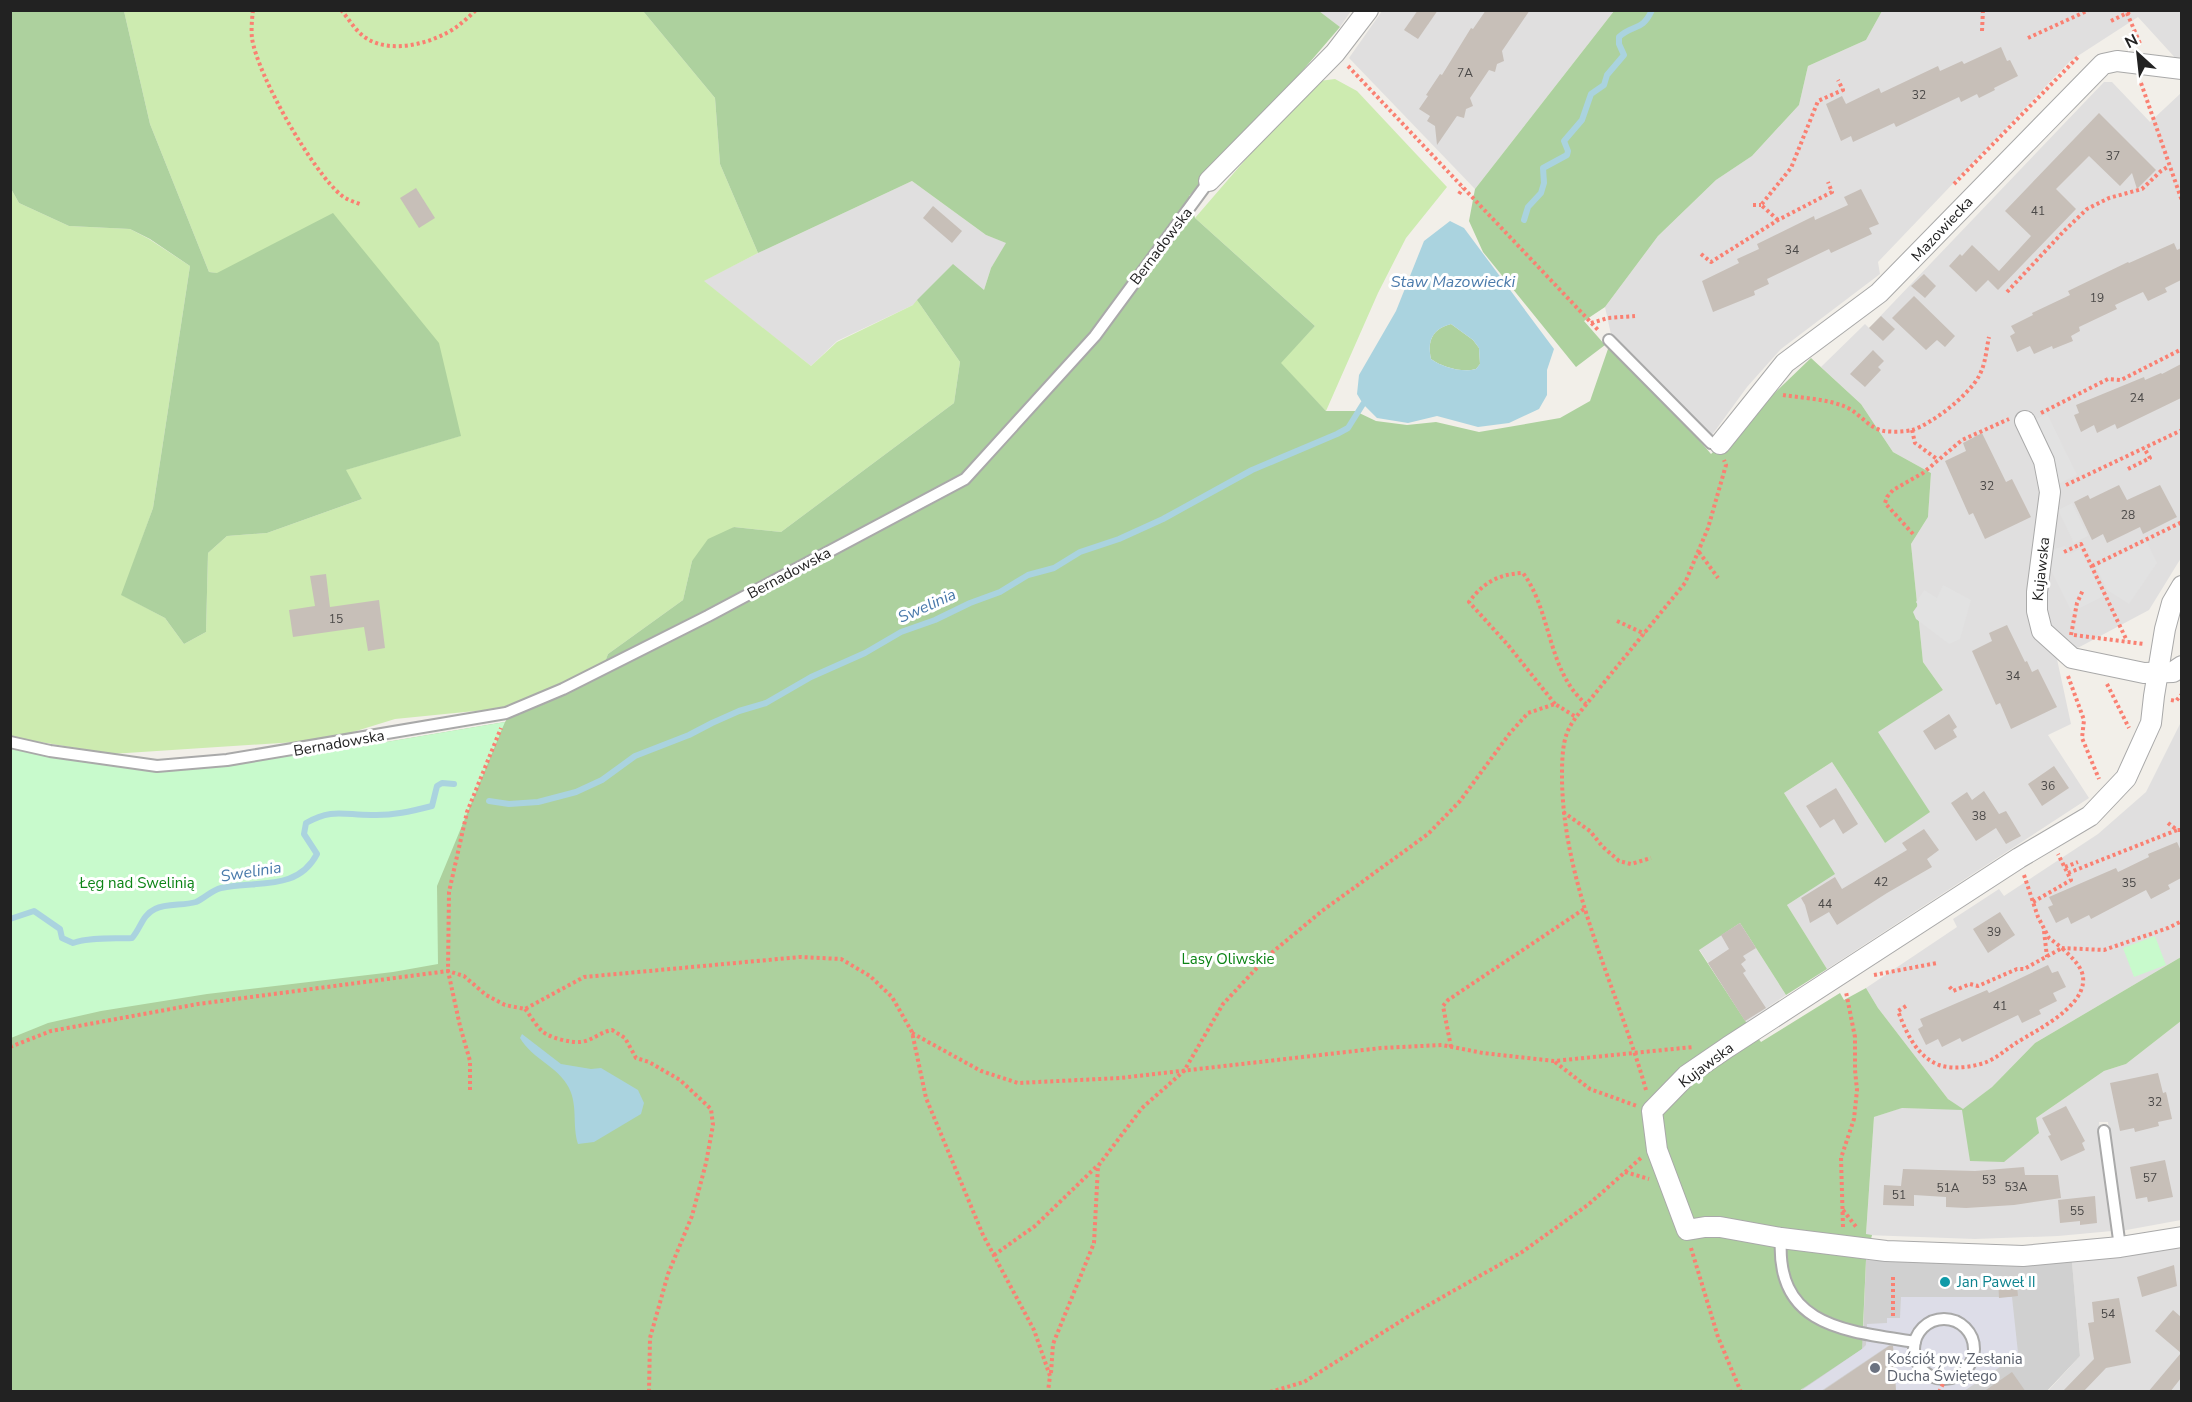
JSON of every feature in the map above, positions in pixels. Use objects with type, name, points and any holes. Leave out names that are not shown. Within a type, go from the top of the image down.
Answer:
[{"type":"street","name":"Bernadowska","points":[[1209,182],[1335,52],[1368,10]]},
{"type":"street","name":"Mazowiecka","points":[[1720,444],[1774,375],[1799,351],[1845,320],[1886,286],[2103,64],[2117,61],[2181,69]]},
{"type":"street","name":"Kujawska","points":[[2033,416],[2050,492],[2037,592],[2037,611],[2042,631],[2069,640],[2072,658],[2144,673],[2157,672]]},
{"type":"street","name":"Kujawska","points":[[1652,1111],[1687,1075],[2019,858],[2090,816],[2126,778],[2151,723],[2157,672],[2177,607],[2181,585]]},
{"type":"street","points":[[2157,672],[2173,672],[2181,666]]},
{"type":"street","points":[[1652,1111],[1657,1150],[1687,1230],[1720,1227],[1781,1238],[1886,1251],[2023,1256],[2120,1247],[2181,1237]]},
{"type":"lane","name":"Bernadowska","points":[[10,742],[50,751],[157,766],[226,760],[506,713],[563,689],[708,616],[965,478],[1095,336],[1209,182]]},
{"type":"lane","points":[[1609,340],[1711,442],[1720,444]]},
{"type":"lane","points":[[2104,1131],[2120,1247]]},
{"type":"lane","points":[[1781,1238],[1779,1255],[1782,1275],[1801,1308],[1819,1319],[1863,1334],[1915,1342]]},
{"type":"lane","points":[[1946,1319],[1956,1321],[1971,1335],[1974,1355],[1971,1364],[1964,1372],[1955,1378],[1945,1380],[1927,1375],[1921,1369],[1916,1360],[1915,1342],[1926,1325],[1935,1320],[1946,1319]]},
{"type":"path","points":[[253,10],[252,40],[286,119],[317,170],[342,196],[362,204]]},
{"type":"path","points":[[341,10],[363,37],[376,44],[398,46],[416,44],[441,35],[458,27],[476,10]]},
{"type":"path","points":[[1982,31],[1983,10]]},
{"type":"path","points":[[2028,38],[2089,10]]},
{"type":"path","points":[[2111,21],[2133,10]]},
{"type":"path","points":[[1335,52],[1591,323],[1608,318],[1635,316]]},
{"type":"path","points":[[1954,184],[2078,57]]},
{"type":"path","points":[[1761,205],[1791,168],[1818,101],[1843,90],[1838,80]]},
{"type":"path","points":[[2143,87],[2181,201]]},
{"type":"path","points":[[2007,292],[2064,231],[2088,209],[2109,198],[2142,189],[2169,166]]},
{"type":"path","points":[[1701,254],[1711,262],[1778,220],[1832,192],[1828,182]]},
{"type":"path","points":[[1459,194],[1463,188]]},
{"type":"path","points":[[1753,205],[1761,205],[1778,220]]},
{"type":"path","points":[[1761,392],[1839,405],[1858,414],[1872,428],[1887,431],[1912,430],[1950,406],[1970,390],[1980,374],[1988,351],[1989,337]]},
{"type":"path","points":[[2033,416],[2108,380],[2121,380],[2181,349]]},
{"type":"path","points":[[1913,534],[1885,503],[1887,497],[1893,490],[1923,473],[1962,440],[2005,421]]},
{"type":"path","points":[[1912,430],[1915,443],[1937,459]]},
{"type":"path","points":[[2050,492],[2181,430]]},
{"type":"path","points":[[1652,1111],[1635,1053],[1584,909],[1563,812],[1562,764],[1566,733],[1576,717],[1685,583],[1708,528],[1726,465],[1720,444]]},
{"type":"path","points":[[2128,469],[2150,458],[2144,448]]},
{"type":"path","points":[[2092,566],[2181,522]]},
{"type":"path","points":[[2064,552],[2081,544],[2127,641]]},
{"type":"path","points":[[1698,551],[1718,578]]},
{"type":"path","points":[[1576,717],[1555,704],[1508,645],[1469,602],[1480,587],[1510,573],[1523,573],[1532,584],[1539,601],[1546,629],[1567,681],[1575,695],[1586,704]]},
{"type":"path","points":[[2083,590],[2077,603],[2069,640],[2068,676],[2084,720],[2082,738],[2102,787]]},
{"type":"path","points":[[1617,621],[1645,634]]},
{"type":"path","points":[[2069,640],[2135,643]]},
{"type":"path","points":[[2094,663],[2133,735]]},
{"type":"path","points":[[994,1255],[1035,1226],[1098,1166],[1142,1108],[1184,1071],[1223,1004],[1269,955],[1322,911],[1428,834],[1460,801],[1510,733],[1528,713],[1555,704]]},
{"type":"path","points":[[471,1090],[470,1061],[448,971],[449,892],[466,812],[506,713]]},
{"type":"path","points":[[1563,812],[1590,831],[1619,861],[1631,864],[1651,858]]},
{"type":"path","points":[[2168,823],[2179,830]]},
{"type":"path","points":[[2068,873],[2179,830]]},
{"type":"path","points":[[2033,902],[2071,880],[2050,840]]},
{"type":"path","points":[[1906,1006],[1898,1011],[1912,1042],[1923,1054],[1938,1064],[1952,1068],[1988,1061],[2041,1029],[2067,1009],[2080,993],[2083,975],[2078,964],[2049,938],[2033,902],[2019,858]]},
{"type":"path","points":[[2065,867],[2078,862]]},
{"type":"path","points":[[1451,1047],[1443,1006],[1448,1000],[1584,909]]},
{"type":"path","points":[[1948,985],[1953,991],[1970,984],[1978,986],[2017,969],[2024,969],[2062,948],[2104,950],[2168,928],[2181,921]]},
{"type":"path","points":[[2043,927],[2047,957]]},
{"type":"path","points":[[10,1047],[51,1031],[198,1004],[448,971],[464,976],[486,995],[505,1005],[525,1009],[584,977],[800,957],[841,959],[870,976],[892,997],[912,1032],[926,1098],[983,1235],[1034,1330],[1050,1376]]},
{"type":"path","points":[[1872,975],[1937,963]]},
{"type":"path","points":[[1842,975],[1856,1037],[1857,1090],[1854,1119],[1841,1158],[1843,1246]]},
{"type":"path","points":[[525,1009],[544,1033],[562,1040],[580,1042],[593,1038],[602,1031],[612,1030],[625,1038],[636,1058],[649,1062],[680,1080],[711,1109],[713,1125],[698,1195],[692,1216],[668,1274],[650,1338],[649,1392]]},
{"type":"path","points":[[912,1032],[981,1071],[1018,1083],[1120,1078],[1381,1048],[1442,1045],[1483,1053],[1554,1061],[1702,1046]]},
{"type":"path","points":[[1554,1061],[1590,1089],[1652,1111]]},
{"type":"path","points":[[1270,1392],[1304,1382],[1409,1316],[1522,1252],[1589,1204],[1640,1158],[1657,1150]]},
{"type":"path","points":[[1048,1392],[1053,1344],[1094,1243],[1098,1166]]},
{"type":"path","points":[[1687,1230],[1718,1337],[1741,1392]]},
{"type":"path","points":[[1893,1276],[1893,1318]]},
{"type":"path","points":[[1939,1392],[1945,1380]]},
{"type":"shaded area","points":[[1319,11],[1351,11],[1340,27]]},
{"type":"shaded area","points":[[1382,11],[1614,11],[1475,189],[1349,58]]},
{"type":"shaded area","points":[[1882,11],[2181,11],[2181,62],[2138,17],[2070,61],[1878,262],[1880,274],[1781,349],[1747,387],[1704,446],[1612,339],[1605,307],[1658,236],[1716,180],[1752,156],[1799,105],[1808,66],[1866,40]]},
{"type":"shaded area","points":[[2104,82],[2112,82],[2150,122],[2181,93],[2181,558],[2149,610],[2057,659],[2071,724],[2048,735],[2089,798],[1827,969],[1787,905],[1834,874],[1784,793],[1832,762],[1885,843],[1929,812],[1877,732],[1943,690],[1923,662],[1911,544],[1928,517],[1931,473],[1893,452],[1861,404],[1821,367],[1865,324],[1869,328]]},
{"type":"shaded area","points":[[912,181],[986,235],[1007,243],[991,268],[984,290],[913,305],[837,341],[811,366],[703,281],[758,253]]},
{"type":"shaded area","points":[[2047,414],[2077,475],[2060,483],[2030,422]]},
{"type":"shaded area","points":[[2072,503],[2088,536],[2074,543],[2058,510]]},
{"type":"shaded area","points":[[2147,542],[2157,563],[2129,604],[2107,590],[2096,567]]},
{"type":"shaded area","points":[[2065,546],[2070,554],[2080,549],[2104,596],[2072,612],[2047,562],[2048,551]]},
{"type":"shaded area","points":[[1943,585],[1971,600],[1960,639],[1949,644],[1916,619],[1913,612],[1924,590],[1937,598]]},
{"type":"shaded area","points":[[2181,722],[2181,957],[2035,1043],[1992,1087],[1963,1110],[2036,1118],[2104,1071],[2126,1064],[2181,1021],[2181,1220],[2121,1231],[2108,1122],[2099,1122],[2112,1231],[2058,1236],[1975,1239],[1866,1235],[1874,1117],[1901,1108],[1962,1109],[1948,1099],[1878,1008],[1866,988],[1957,927],[1953,919],[1999,889],[2004,896],[2098,834],[2146,792]]},
{"type":"shaded area","points":[[1740,923],[1786,995],[1746,1022],[1699,949]]},
{"type":"shaded area","points":[[2181,1248],[2181,1391],[2047,1392],[2080,1356],[2072,1262]]},
{"type":"shaded area","points":[[1866,1260],[1984,1264],[2072,1262],[2080,1356],[2047,1391],[1799,1392],[1863,1333]]},
{"type":"shaded area","points":[[1901,1297],[2012,1297],[2019,1362],[2006,1363],[1964,1391],[1896,1391],[1891,1344],[1821,1391],[1799,1392],[1866,1345],[1867,1324],[1887,1323],[1887,1318],[1900,1318]]},
{"type":"green space","points":[[10,11],[124,11],[150,124],[209,272],[217,273],[333,213],[439,343],[461,436],[346,470],[362,499],[267,533],[227,536],[208,553],[206,632],[184,644],[165,618],[121,595],[153,508],[190,266],[150,239],[130,229],[69,226],[19,203],[10,187]]},
{"type":"green space","points":[[124,11],[643,11],[715,98],[720,164],[758,253],[704,281],[811,366],[837,342],[913,305],[917,300],[960,362],[954,403],[781,532],[734,527],[692,561],[683,600],[608,654],[605,662],[515,707],[395,719],[327,740],[111,754],[11,737],[10,187],[19,203],[69,226],[130,229],[190,266],[153,508],[122,595],[165,618],[184,644],[206,632],[208,553],[227,536],[267,533],[362,499],[345,470],[460,436],[216,273],[209,272],[150,124]]},
{"type":"green space","name":"Lasy Oliwskie","points":[[643,11],[1319,11],[1340,27],[1260,120],[1189,196],[1195,218],[1315,326],[1281,363],[1326,411],[1355,411],[1376,421],[1407,425],[1436,422],[1479,432],[1560,418],[1590,401],[1609,346],[1650,383],[1711,454],[1811,358],[1861,404],[1893,452],[1931,473],[1928,517],[1911,544],[1923,662],[1943,690],[1878,732],[1930,812],[1885,843],[1832,762],[1784,793],[1835,874],[1787,905],[1827,969],[1786,995],[1740,923],[1699,950],[1761,1042],[1840,993],[1844,1000],[1866,988],[1878,1008],[1948,1099],[1963,1109],[1992,1087],[2035,1043],[2181,957],[2181,1021],[2126,1064],[2104,1071],[2036,1118],[2039,1133],[2004,1162],[1970,1161],[1962,1110],[1902,1108],[1874,1117],[1866,1234],[1872,1235],[1866,1260],[1862,1349],[1799,1391],[11,1391],[10,748],[111,764],[333,751],[505,722],[515,707],[605,662],[608,654],[683,600],[692,561],[708,539],[734,527],[781,532],[954,403],[960,362],[917,300],[953,264],[984,290],[991,268],[1006,243],[986,235],[912,181],[758,253],[720,164],[715,98]]},
{"type":"green space","points":[[1614,11],[1882,11],[1866,40],[1808,66],[1799,105],[1752,156],[1716,180],[1658,236],[1605,307],[1584,321],[1605,345],[1576,367],[1483,252],[1469,221],[1475,189]]},
{"type":"green space","points":[[1335,79],[1357,91],[1447,187],[1406,238],[1378,293],[1326,411],[1280,363],[1315,326],[1195,218],[1308,87],[1319,81]]},
{"type":"green space","points":[[1451,324],[1473,340],[1479,348],[1480,364],[1476,369],[1452,368],[1431,359],[1432,337],[1439,329]]},
{"type":"green space","name":"Łęg nad Swelinią","points":[[505,722],[437,886],[438,964],[393,972],[207,994],[101,1011],[48,1023],[11,1038],[10,748],[111,764],[333,751]]},
{"type":"green space","points":[[2155,936],[2166,965],[2134,977],[2123,948]]},
{"type":"water","name":"Staw Mazowiecki","points":[[1450,221],[1464,228],[1554,349],[1547,370],[1547,395],[1539,409],[1509,423],[1478,427],[1437,416],[1408,423],[1377,418],[1363,404],[1357,394],[1359,375],[1396,311],[1424,241]],"holes":[[[1451,324],[1473,340],[1479,348],[1480,364],[1476,369],[1452,368],[1431,359],[1432,337],[1445,326]]]},
{"type":"water","points":[[522,1034],[561,1064],[591,1069],[601,1068],[638,1090],[644,1103],[641,1114],[594,1142],[578,1144],[572,1095],[569,1088],[559,1074],[531,1052],[520,1038]]},
{"type":"building","points":[[1418,10],[1438,10],[1418,39],[1404,30]]},
{"type":"building","points":[[1486,10],[1530,10],[1502,51],[1504,61],[1497,64],[1495,72],[1489,70],[1470,98],[1473,106],[1466,109],[1464,118],[1457,116],[1437,145],[1435,126],[1427,121],[1430,116],[1419,109],[1471,28],[1473,29]]},
{"type":"building","points":[[2001,47],[2007,61],[2010,60],[2018,76],[1994,88],[1995,90],[1979,98],[1977,94],[1961,102],[1959,97],[1896,127],[1894,123],[1853,142],[1851,136],[1841,141],[1826,104],[1842,96],[1846,104],[1879,88],[1881,93],[1938,66],[1940,71],[1962,61],[1964,64]]},
{"type":"building","points":[[2099,113],[2156,170],[2137,189],[2132,173],[2120,186],[2089,156],[2056,189],[2076,209],[1998,290],[1988,280],[1976,292],[1949,266],[1972,245],[1999,271],[2031,236],[2005,211]]},
{"type":"building","points":[[416,188],[435,218],[419,228],[400,198]]},
{"type":"building","points":[[1861,189],[1879,224],[1869,228],[1872,234],[1831,253],[1829,249],[1767,279],[1769,284],[1754,291],[1755,295],[1713,312],[1702,281],[1739,263],[1737,259],[1759,249],[1757,244],[1814,216],[1815,220],[1848,205],[1844,197]]},
{"type":"building","points":[[933,206],[962,231],[952,243],[923,218]]},
{"type":"building","points":[[2174,243],[2177,250],[2181,248],[2181,280],[2165,288],[2167,292],[2148,301],[2143,292],[2115,305],[2117,309],[2079,327],[2080,331],[2071,336],[2073,341],[2053,349],[2052,346],[2034,354],[2030,346],[2017,352],[2010,336],[2015,333],[2011,326],[2070,295],[2068,291]]},
{"type":"building","points":[[1924,274],[1936,286],[1925,298],[1911,286]]},
{"type":"building","points":[[1914,296],[1955,336],[1945,347],[1937,340],[1926,350],[1892,318]]},
{"type":"building","points":[[1881,316],[1895,329],[1883,341],[1869,328]]},
{"type":"building","points":[[1873,350],[1884,361],[1878,367],[1881,370],[1865,387],[1850,374]]},
{"type":"building","points":[[2181,364],[2181,398],[2117,429],[2115,424],[2097,433],[2094,425],[2081,432],[2074,415],[2079,413],[2076,405],[2144,377],[2145,380],[2162,374]]},
{"type":"building","points":[[1982,433],[2006,482],[2012,479],[2031,517],[1985,539],[1973,513],[1969,515],[1945,461],[1966,451],[1963,443]]},
{"type":"building","points":[[2119,485],[2127,500],[2160,485],[2177,517],[2143,534],[2140,527],[2107,543],[2103,534],[2092,540],[2074,502],[2088,495],[2090,499]]},
{"type":"building","points":[[326,574],[330,607],[379,600],[385,648],[368,651],[364,627],[293,637],[289,610],[315,606],[310,576]]},
{"type":"building","points":[[2007,625],[2025,662],[2027,661],[2032,672],[2038,669],[2057,707],[2011,729],[2000,703],[1996,705],[1972,651],[1992,641],[1989,633]]},
{"type":"building","points":[[1949,714],[1957,727],[1953,730],[1957,737],[1935,750],[1923,731]]},
{"type":"building","points":[[2054,766],[2069,788],[2042,806],[2028,784]]},
{"type":"building","points":[[1836,788],[1858,824],[1843,834],[1834,819],[1820,828],[1806,806]]},
{"type":"building","points":[[1984,791],[1999,814],[2006,811],[2021,836],[2006,844],[1996,828],[1976,841],[1951,803],[1967,792],[1972,800]]},
{"type":"building","points":[[1924,829],[1939,850],[1927,859],[1932,867],[1837,925],[1829,912],[1810,923],[1801,898],[1835,877],[1842,889],[1907,850],[1902,843]]},
{"type":"building","points":[[2177,842],[2181,851],[2181,878],[2168,885],[2170,889],[2151,899],[2146,890],[2091,919],[2089,915],[2071,924],[2068,917],[2056,923],[2048,907],[2053,905],[2049,897],[2116,868],[2118,872],[2149,857],[2148,854]]},
{"type":"building","points":[[2000,912],[2015,935],[1988,953],[1973,929]]},
{"type":"building","points":[[1740,923],[1756,948],[1743,956],[1746,960],[1741,964],[1746,971],[1743,973],[1766,1008],[1745,1021],[1708,963],[1729,949],[1721,935]]},
{"type":"building","points":[[2048,965],[2052,973],[2058,971],[2066,987],[2053,993],[2057,1001],[2039,1010],[2041,1014],[2022,1023],[2018,1015],[1962,1042],[1960,1038],[1942,1047],[1938,1039],[1926,1045],[1918,1029],[1923,1026],[1920,1019],[1987,990],[1989,993]]},
{"type":"building","points":[[2158,1073],[2163,1093],[2166,1092],[2172,1119],[2158,1122],[2159,1126],[2135,1132],[2134,1128],[2120,1131],[2110,1083]]},
{"type":"building","points":[[2066,1106],[2085,1141],[2082,1143],[2085,1150],[2061,1161],[2042,1118]]},
{"type":"building","points":[[2165,1160],[2173,1197],[2148,1202],[2147,1197],[2136,1199],[2130,1167]]},
{"type":"building","points":[[2024,1167],[2025,1175],[2058,1175],[2061,1198],[2014,1205],[1966,1208],[1946,1207],[1946,1197],[1914,1195],[1914,1206],[1883,1205],[1884,1185],[1901,1186],[1903,1169],[1975,1171]]},
{"type":"building","points":[[2095,1196],[2097,1223],[2080,1225],[2080,1221],[2060,1223],[2058,1200]]},
{"type":"building","points":[[2174,1265],[2177,1286],[2142,1297],[2137,1277]]},
{"type":"building","points":[[2016,1276],[2018,1296],[1999,1298],[1998,1278]]},
{"type":"building","points":[[2119,1298],[2131,1363],[2106,1368],[2083,1392],[2062,1392],[2094,1359],[2088,1323],[2094,1322],[2092,1302]]},
{"type":"building","points":[[2173,1310],[2181,1317],[2181,1353],[2155,1331]]},
{"type":"building","name":"Kościół pw. Zesłania Ducha Świętego","points":[[1889,1346],[1893,1346],[1896,1392],[1821,1392]]},
{"type":"building","points":[[2181,1353],[2181,1378],[2170,1392],[2148,1392]]},
{"type":"building","points":[[2012,1372],[2026,1392],[1983,1392]]},
{"type":"waterway","name":"Swelinia","points":[[1524,220],[1528,207],[1541,193],[1544,183],[1543,168],[1567,155],[1568,151],[1564,141],[1582,120],[1591,94],[1604,85],[1607,75],[1624,55],[1619,44],[1619,37],[1645,22],[1652,10]]},
{"type":"waterway","name":"Swelinia","points":[[489,801],[509,804],[538,802],[576,792],[602,780],[635,756],[689,735],[739,711],[766,703],[811,677],[865,653],[901,632],[1000,592],[1028,575],[1054,568],[1080,552],[1119,539],[1163,519],[1252,470],[1337,434],[1348,428],[1363,404]]},
{"type":"waterway","name":"Swelinia","points":[[10,919],[34,911],[60,929],[62,938],[73,943],[95,939],[132,938],[147,915],[160,907],[196,902],[221,888],[275,882],[298,874],[309,866],[317,854],[304,834],[306,823],[315,818],[338,813],[387,815],[424,808],[432,806],[437,786],[442,783],[454,784]]},
{"type":"place","name":"Jan Paweł II","points":[[1945,1282]]},
{"type":"place","name":"Kościół pw. Zesłania Ducha Świętego","points":[[1875,1368]]}]
